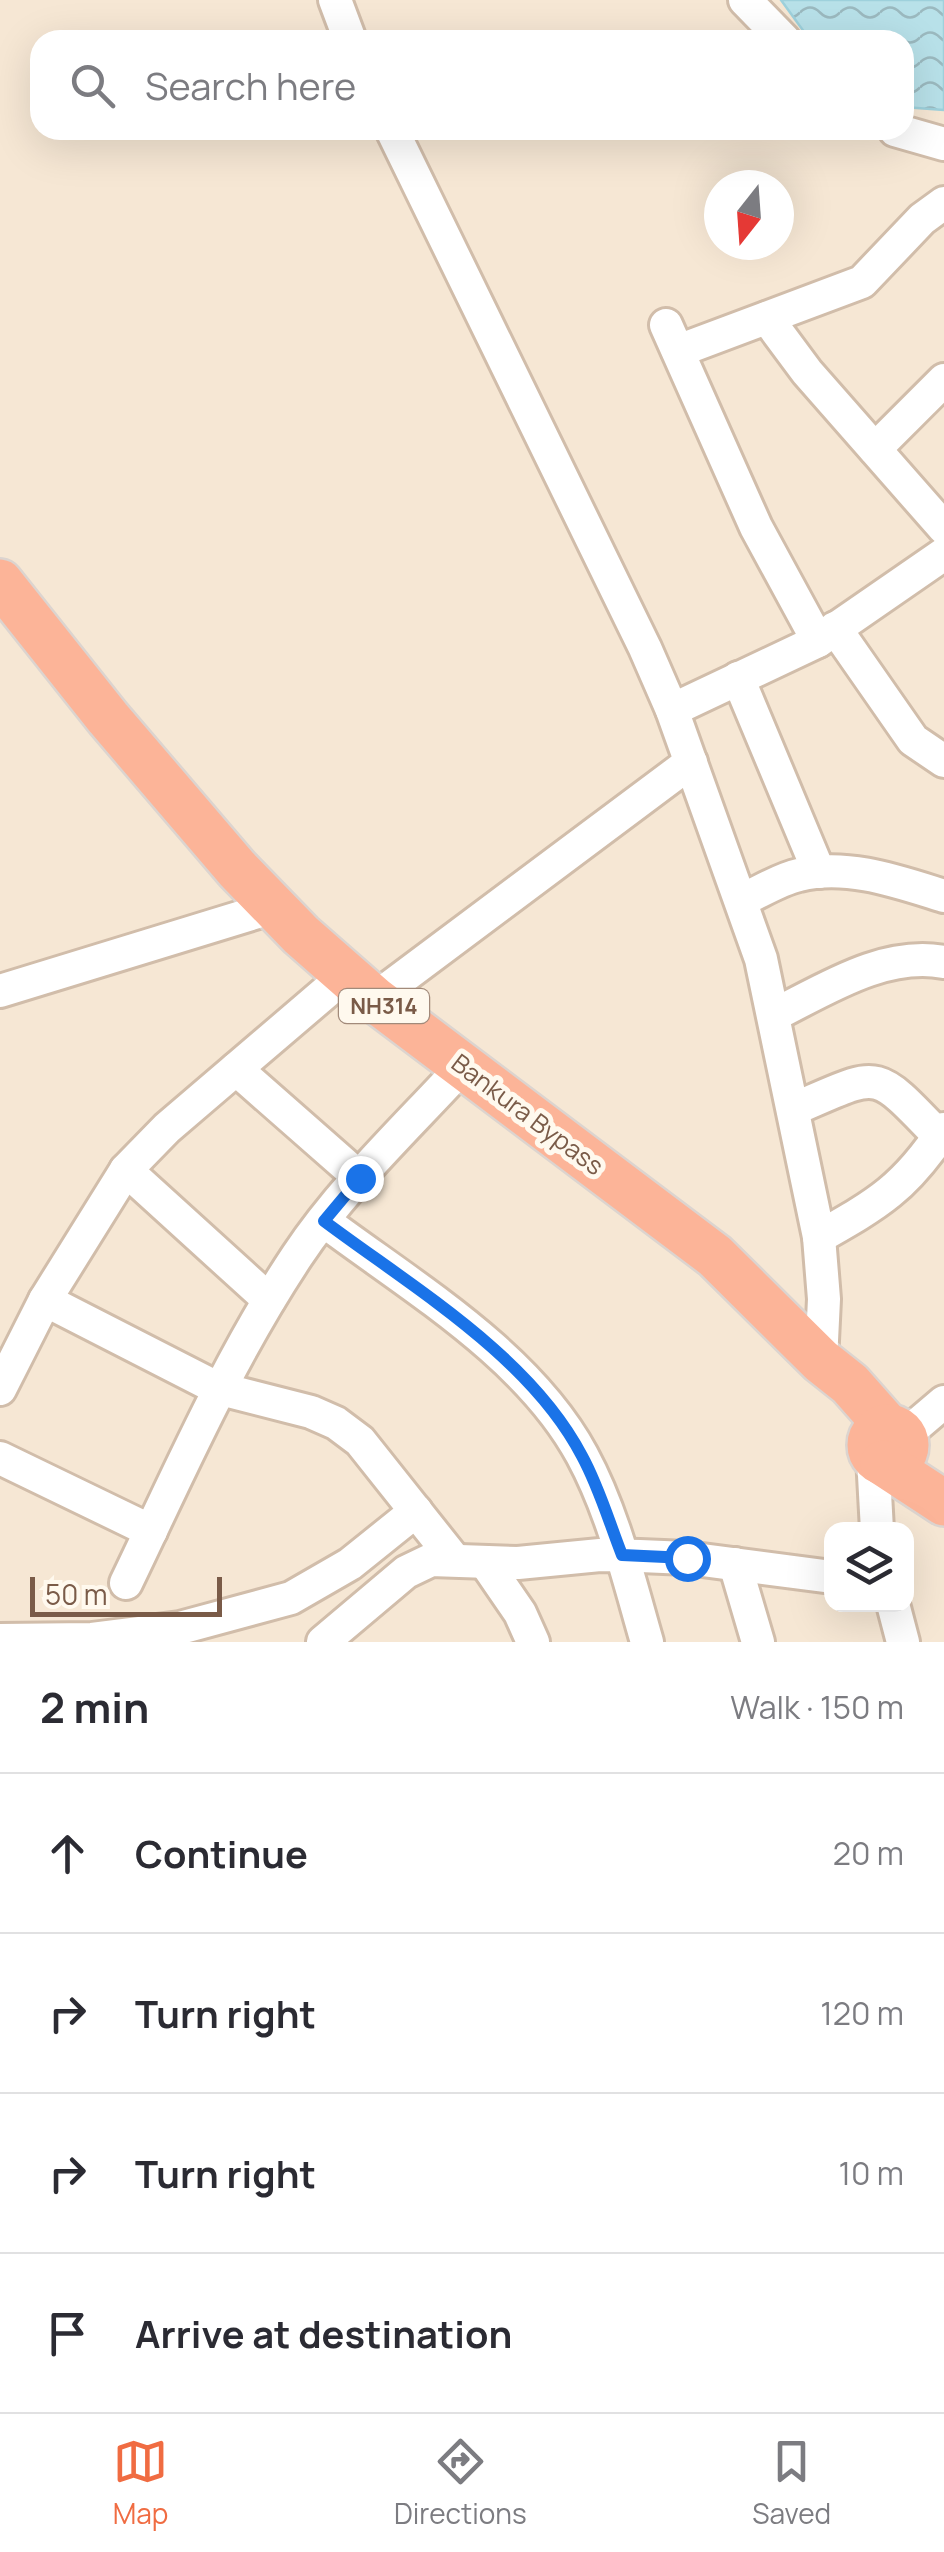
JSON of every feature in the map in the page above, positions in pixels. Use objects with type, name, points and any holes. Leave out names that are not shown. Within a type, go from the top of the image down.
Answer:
[{"type":"highway","name":"Bankura Bypass","points":[[0,582],[108,718],[237,870],[274,907],[360,987],[715,1256],[850,1384],[887,1446],[944,1503]]},
{"type":"highway","name":"Bankura Bypass","points":[[887,1446],[944,1472]]},
{"type":"street","points":[[336,0],[346,30]]},
{"type":"street","points":[[746,0],[774,30]]},
{"type":"street","points":[[914,134],[942,141]]},
{"type":"street","points":[[397,140],[672,710],[742,900],[774,1015],[819,1237],[825,1364]]},
{"type":"street","points":[[944,202],[922,219],[862,282],[767,318],[672,338],[756,527],[827,634],[914,740],[944,761]]},
{"type":"street","points":[[767,318],[808,372],[944,528]]},
{"type":"street","points":[[875,449],[944,380]]},
{"type":"street","points":[[672,710],[827,634],[944,554]]},
{"type":"street","points":[[738,678],[819,872]]},
{"type":"street","points":[[0,1389],[45,1300],[126,1170],[167,1128],[236,1069],[692,762]]},
{"type":"street","points":[[742,900],[796,875],[819,872],[897,881],[944,896]]},
{"type":"street","points":[[0,992],[274,907]]},
{"type":"street","points":[[774,1015],[874,968],[927,959],[944,962]]},
{"type":"street","points":[[126,1582],[218,1388],[298,1253],[360,1178],[464,1066]]},
{"type":"street","points":[[236,1069],[360,1178]]},
{"type":"street","points":[[794,1109],[857,1082],[872,1080],[895,1090],[938,1148],[884,1199],[819,1237]]},
{"type":"street","points":[[126,1170],[269,1300]]},
{"type":"street","points":[[324,1221],[486,1344],[536,1390],[583,1457],[622,1555],[647,1642]]},
{"type":"street","points":[[45,1300],[218,1388],[311,1412],[336,1423],[360,1442],[416,1512],[520,1612],[533,1642]]},
{"type":"street","points":[[879,1522],[887,1446],[944,1402]]},
{"type":"street","points":[[0,1458],[151,1531]]},
{"type":"street","points":[[0,1640],[92,1639],[180,1628],[291,1598],[350,1564],[416,1512]]},
{"type":"street","points":[[323,1642],[358,1630],[406,1572],[432,1560],[622,1555],[736,1564],[824,1577]]},
{"type":"street","points":[[736,1564],[758,1642]]},
{"type":"street","points":[[896,1612],[903,1642]]},
{"type":"shaded area","points":[[0,0],[944,0],[944,1642],[0,1642]]},
{"type":"water","points":[[781,0],[944,0],[944,110],[914,108],[914,30],[803,30]]},
{"type":"route","points":[[360,1178],[324,1221],[465,1327],[536,1390],[583,1457],[622,1555],[687,1558]]}]
